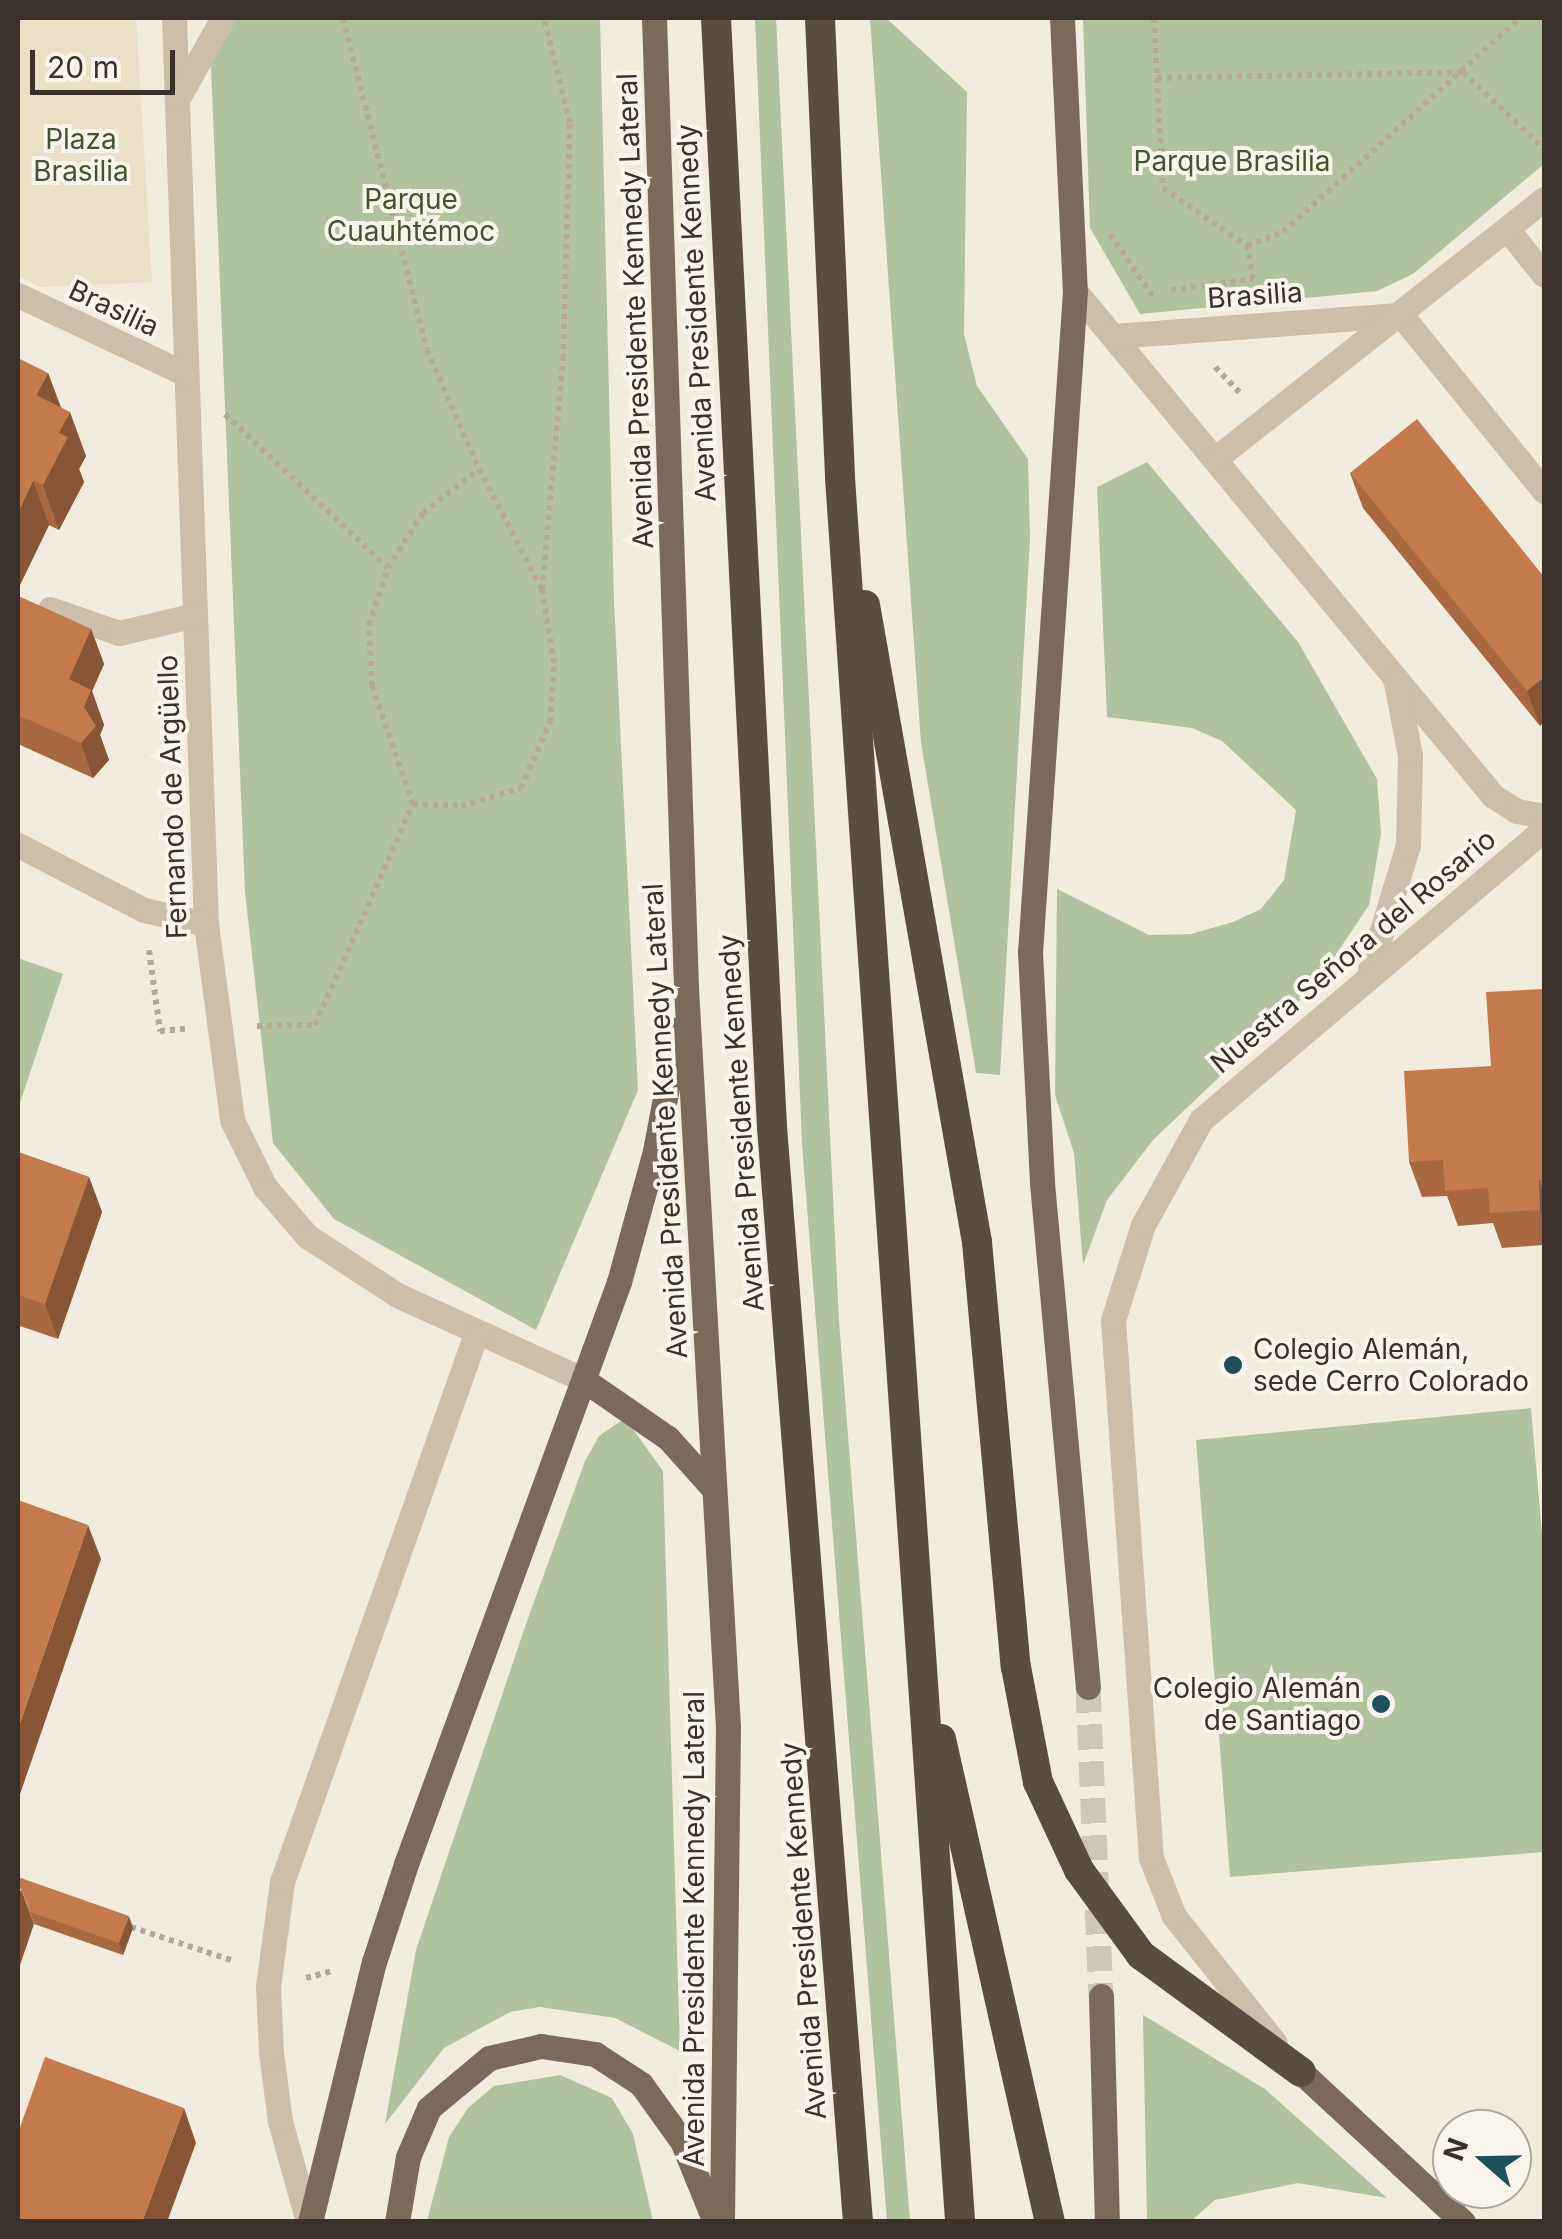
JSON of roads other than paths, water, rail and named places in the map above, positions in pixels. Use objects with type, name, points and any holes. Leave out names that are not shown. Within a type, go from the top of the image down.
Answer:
[{"type":"highway","name":"Avenida Presidente Kennedy","points":[[716,18],[772,1127],[858,2222]]},
{"type":"highway","points":[[820,18],[840,478],[960,2222]]},
{"type":"highway","points":[[840,478],[977,1242],[1016,1668],[1038,1782],[1078,1870],[1141,1955],[1301,2072]]},
{"type":"highway","points":[[920,1654],[1050,2222]]},
{"type":"main road","name":"Avenida Presidente Kennedy Lateral","points":[[654,18],[686,988],[728,1728],[722,2222]]},
{"type":"main road","points":[[1062,18],[1075,291],[1030,952],[1041,1164],[1088,1687]]},
{"type":"main road","points":[[309,2222],[406,1864],[584,1380],[655,1151],[686,988]]},
{"type":"main road","points":[[584,1380],[668,1438],[714,1489]]},
{"type":"main road","points":[[1100,1996],[1107,2222]]},
{"type":"main road","points":[[397,2222],[416,2132],[437,2098],[489,2058],[541,2046],[595,2054],[641,2084],[682,2141],[714,2222]]},
{"type":"main road","points":[[1301,2072],[1463,2222]]},
{"type":"street","name":"Fernando de Argüello","points":[[174,18],[206,924],[232,1120],[285,1213],[306,1236],[397,1296],[584,1380]]},
{"type":"street","points":[[178,98],[223,18]]},
{"type":"street","points":[[1216,458],[1402,315],[1544,198]]},
{"type":"street","points":[[1507,229],[1544,275]]},
{"type":"street","points":[[1075,291],[1393,668],[1493,796],[1517,811],[1544,816]]},
{"type":"street","name":"Brasilia","points":[[18,294],[186,374]]},
{"type":"street","points":[[1402,315],[1544,491]]},
{"type":"street","name":"Brasilia","points":[[1113,336],[1402,315]]},
{"type":"street","points":[[50,609],[120,632],[195,614]]},
{"type":"street","points":[[1368,974],[1408,845],[1410,755],[1393,668]]},
{"type":"street","name":"Nuestra Señora del Rosario","points":[[1301,2072],[1215,1976],[1174,1916],[1151,1858],[1113,1320],[1142,1225],[1200,1120],[1544,829]]},
{"type":"street","points":[[18,845],[144,910],[206,924]]},
{"type":"street","points":[[309,2222],[280,2121],[268,1987],[282,1882],[476,1334]]},
{"type":"tunnel","points":[[1088,1687],[1101,1996]]},
{"type":"place","name":"Colegio Alemán, sede Cerro Colorado","points":[[1233,1365]]},
{"type":"place","name":"Colegio Alemán de Santiago","points":[[1381,1704]]},
{"type":"park label","name":"Plaza Brasilia","points":[[81,155]]},
{"type":"park label","name":"Parque Brasilia","points":[[1232,161]]},
{"type":"park label","name":"Parque Cuauhtémoc","points":[[411,215]]}]
